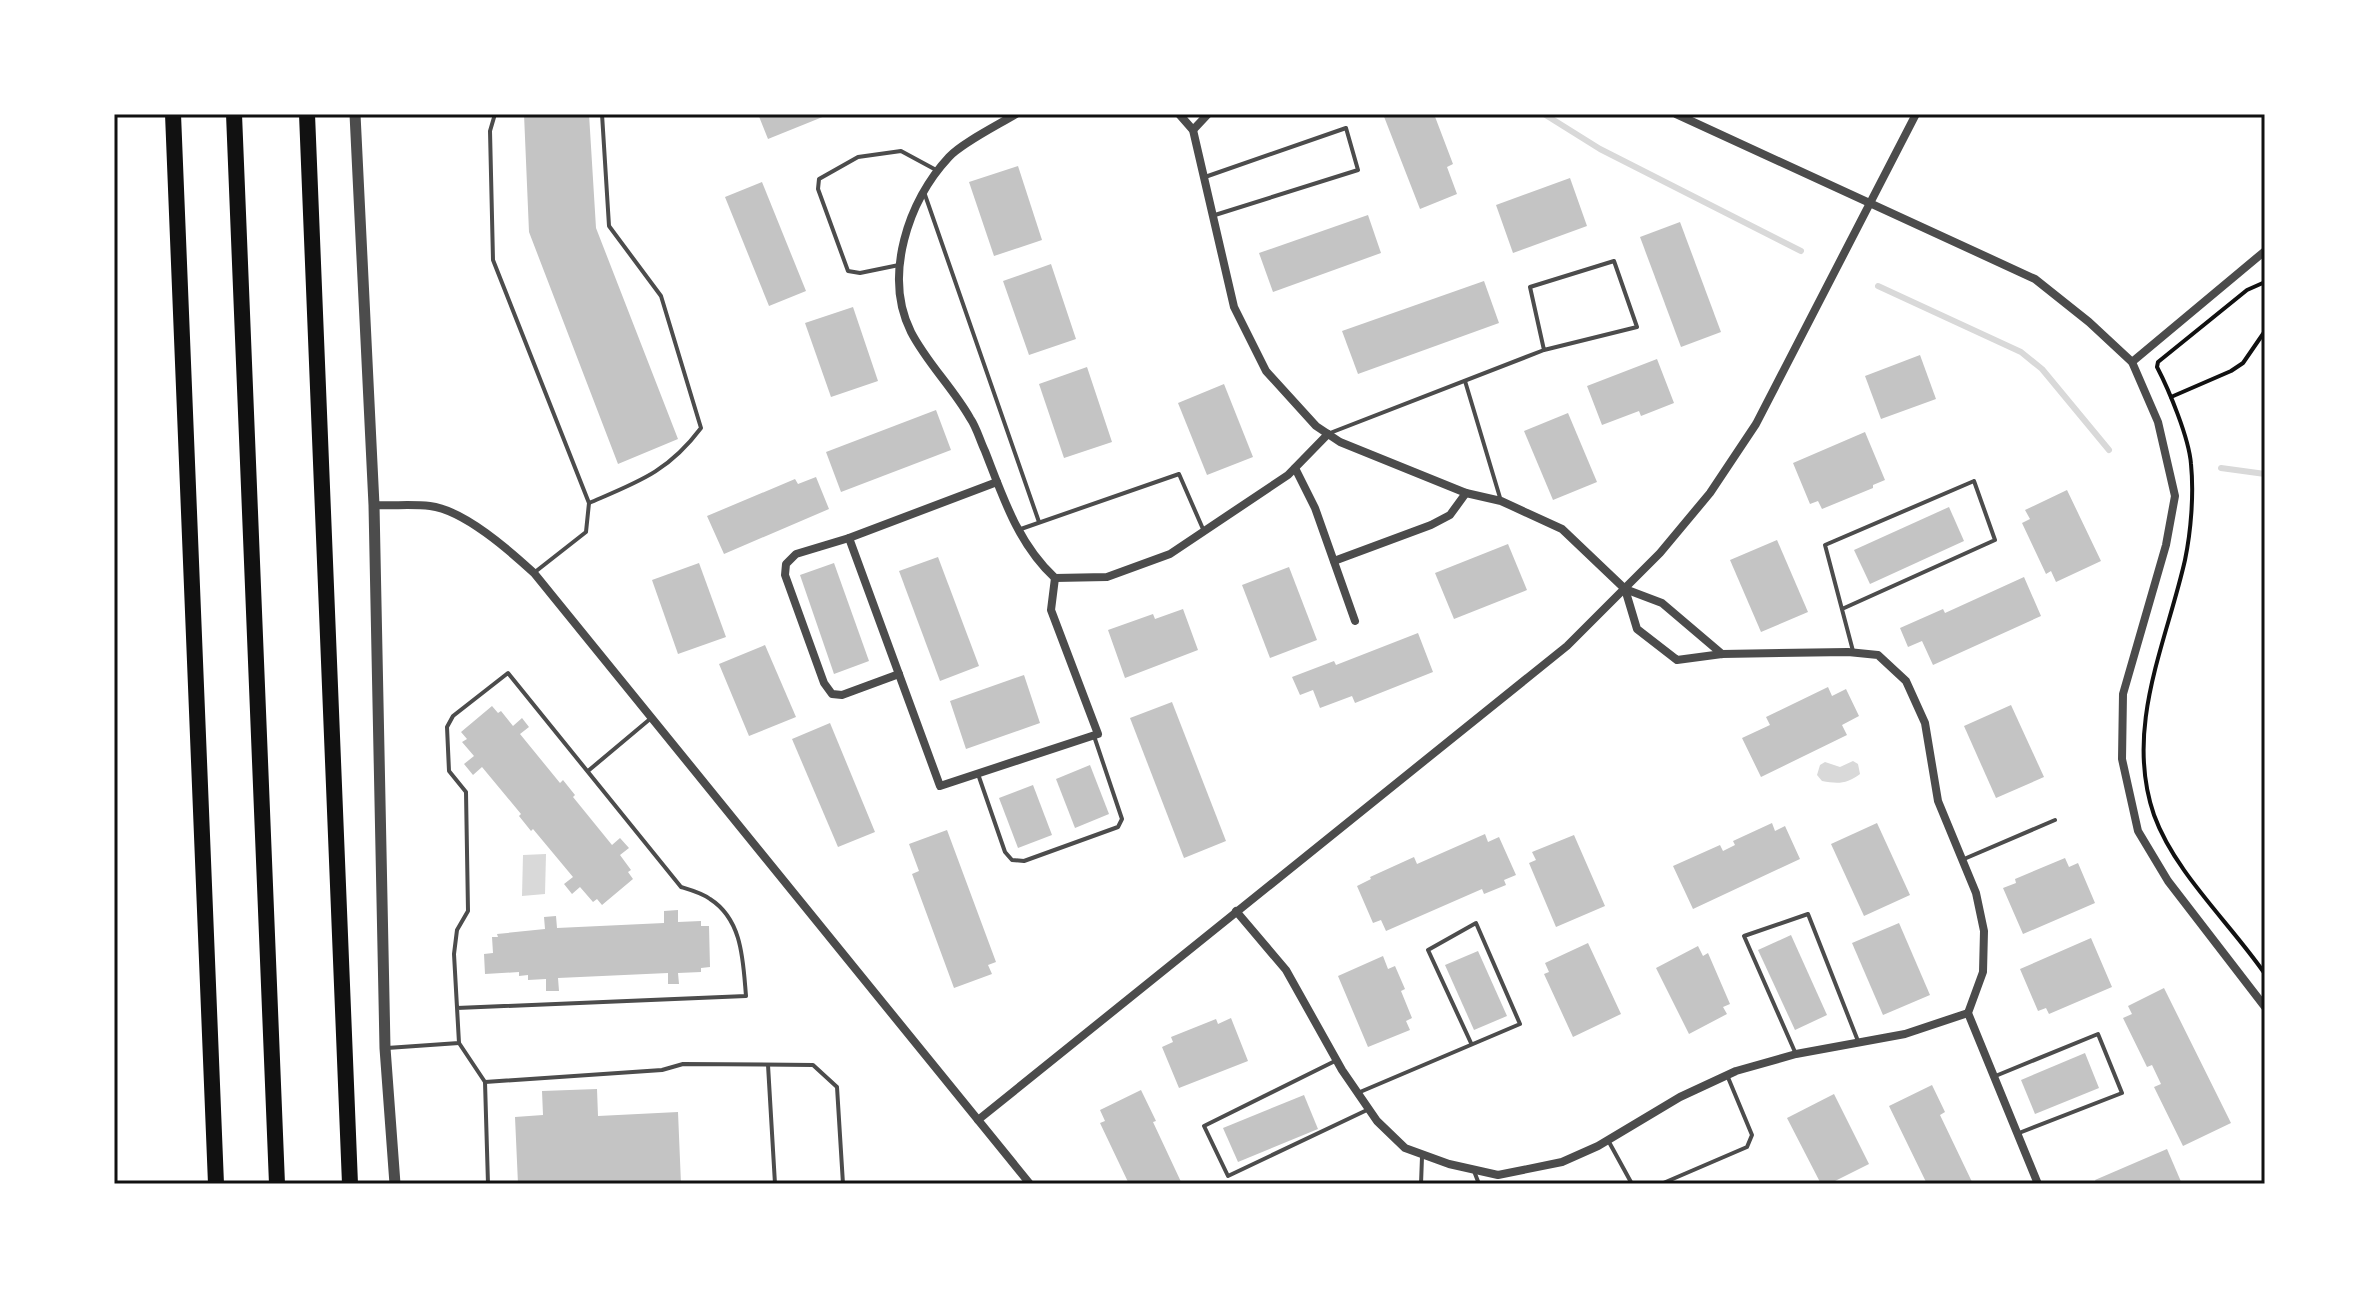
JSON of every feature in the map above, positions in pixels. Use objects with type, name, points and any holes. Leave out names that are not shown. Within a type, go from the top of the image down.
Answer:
[{"type":"highway","points":[[173,114],[216,1184]]},
{"type":"highway","points":[[234,114],[277,1184]]},
{"type":"highway","points":[[307,114],[350,1184]]},
{"type":"street","points":[[355,114],[374,505],[385,1048],[395,1184]]},
{"type":"street","points":[[1016,114],[950,155],[924,192],[903,247],[899,287],[910,331],[971,418],[1006,508],[1036,560],[1055,578],[1107,577],[1170,554],[1295,468],[1328,434]]},
{"type":"street","points":[[1179,114],[1193,130],[1234,307],[1266,371],[1316,426],[1340,442],[1466,493],[1501,501],[1562,529],[1625,589],[1662,603],[1722,654]]},
{"type":"street","points":[[1193,130],[1208,114]]},
{"type":"street","points":[[1676,114],[2035,279],[2089,322],[2132,362],[2158,422],[2175,496],[2166,545],[2123,694],[2122,759],[2138,831],[2168,881],[2265,1007]]},
{"type":"street","points":[[978,1120],[1567,646],[1660,553],[1710,493],[1756,424],[1916,114]]},
{"type":"street","points":[[2132,362],[2265,251]]},
{"type":"street","points":[[1295,468],[1315,508],[1355,621]]},
{"type":"street","points":[[899,674],[842,695],[832,694],[824,683],[785,575],[786,564],[796,554],[849,538],[997,482]]},
{"type":"street","points":[[1334,561],[1431,525],[1450,515],[1466,493]]},
{"type":"street","points":[[374,505],[433,506],[475,525],[505,546],[534,573],[1030,1184]]},
{"type":"street","points":[[849,538],[940,786],[1098,734],[1051,610],[1055,578]]},
{"type":"street","points":[[1625,589],[1637,629],[1677,660],[1722,654],[1878,655],[1906,681],[1925,723],[1938,801],[1976,893],[1984,931],[1983,972],[1968,1013],[2038,1184]]},
{"type":"street","points":[[1236,911],[1286,970],[1368,1110],[1405,1148],[1498,1175],[1562,1162],[1608,1140],[1680,1097],[1727,1075],[1796,1054],[1905,1034],[1968,1013]]},
{"type":"lane","points":[[495,114],[490,131],[493,260],[589,503],[586,532],[534,573]]},
{"type":"lane","points":[[589,503],[648,478],[684,450],[701,428],[661,296],[609,226],[602,114]]},
{"type":"lane","points":[[1205,177],[1346,128],[1358,170],[1213,215]]},
{"type":"lane","points":[[901,264],[860,273],[848,271],[818,189],[819,179],[858,157],[901,151],[939,171]]},
{"type":"lane","points":[[924,192],[1039,522]]},
{"type":"lane","points":[[1328,434],[1544,350],[1637,327],[1614,261],[1530,287],[1544,350]]},
{"type":"lane","points":[[1465,381],[1501,501]]},
{"type":"lane","points":[[1018,530],[1179,474],[1204,532]]},
{"type":"lane","points":[[1842,609],[1995,540],[1974,481],[1825,545],[1853,653]]},
{"type":"lane","points":[[457,1008],[746,996],[742,946],[722,908],[709,898],[681,887],[508,673],[453,716],[447,727],[449,771],[466,792],[468,911],[457,930],[454,954],[457,1008],[459,1043],[485,1082],[488,1184]]},
{"type":"lane","points":[[588,771],[651,718]]},
{"type":"lane","points":[[978,774],[1005,852],[1012,860],[1024,861],[1118,827],[1122,819],[1094,736]]},
{"type":"lane","points":[[1962,860],[2055,820]]},
{"type":"lane","points":[[1796,1054],[1744,936],[1808,914],[1859,1043]]},
{"type":"lane","points":[[1360,1092],[1520,1024],[1476,923],[1428,950],[1471,1043]]},
{"type":"lane","points":[[1993,1077],[2098,1034],[2122,1093],[2017,1134]]},
{"type":"lane","points":[[385,1048],[459,1043]]},
{"type":"lane","points":[[1337,1060],[1204,1126],[1228,1176],[1368,1110]]},
{"type":"lane","points":[[485,1082],[662,1070],[683,1064],[813,1065],[837,1087],[843,1184]]},
{"type":"lane","points":[[768,1065],[775,1184]]},
{"type":"lane","points":[[1661,1184],[1747,1147],[1751,1141],[1752,1135],[1727,1075]]},
{"type":"lane","points":[[1608,1140],[1632,1184]]},
{"type":"lane","points":[[1421,1184],[1423,1154]]},
{"type":"lane","points":[[1474,1170],[1479,1184]]},
{"type":"path","points":[[2265,282],[2247,290],[2158,362],[2157,367],[2171,397],[2191,461],[2191,498],[2186,557],[2147,700],[2143,763],[2155,815],[2176,857],[2265,974]]},
{"type":"path","points":[[2171,397],[2243,363],[2265,331]]},
{"type":"shaded area","points":[[1853,761],[1858,764],[1860,774],[1851,780],[1828,782],[1817,775],[1820,765],[1825,762],[1840,767]]},
{"type":"shaded area","points":[[546,854],[545,894],[522,896],[523,855]]},
{"type":"building","points":[[524,114],[589,114],[596,228],[678,439],[618,464],[529,232]]},
{"type":"building","points":[[758,114],[830,114],[768,139]]},
{"type":"building","points":[[1383,114],[1434,114],[1453,164],[1447,167],[1457,194],[1420,209]]},
{"type":"building","points":[[1018,166],[1042,240],[994,256],[969,182]]},
{"type":"building","points":[[1570,178],[1587,226],[1513,253],[1496,205]]},
{"type":"building","points":[[762,182],[806,291],[769,306],[725,197]]},
{"type":"building","points":[[1368,215],[1381,253],[1273,292],[1259,253]]},
{"type":"building","points":[[1680,222],[1721,332],[1681,347],[1640,237]]},
{"type":"building","points":[[1051,264],[1076,339],[1029,355],[1003,281]]},
{"type":"building","points":[[1484,281],[1499,323],[1358,374],[1342,331]]},
{"type":"building","points":[[853,307],[878,381],[831,397],[805,323]]},
{"type":"building","points":[[1920,355],[1936,399],[1881,419],[1865,376]]},
{"type":"building","points":[[1657,359],[1674,403],[1641,416],[1639,411],[1602,425],[1587,386]]},
{"type":"building","points":[[1087,367],[1112,442],[1064,458],[1039,384]]},
{"type":"building","points":[[1224,384],[1253,457],[1207,475],[1178,403]]},
{"type":"building","points":[[936,410],[951,450],[841,492],[826,452]]},
{"type":"building","points":[[1568,413],[1597,482],[1553,500],[1524,431]]},
{"type":"building","points":[[1865,432],[1885,480],[1822,509],[1818,501],[1810,504],[1793,463]]},
{"type":"building","points":[[816,477],[829,509],[724,554],[707,516],[795,479],[798,484]]},
{"type":"building","points":[[2067,490],[2101,561],[2056,582],[2051,571],[2046,574],[2022,523],[2030,519],[2025,510]]},
{"type":"building","points":[[1949,507],[1964,541],[1870,584],[1854,550]]},
{"type":"building","points":[[1777,540],[1808,612],[1761,632],[1730,560]]},
{"type":"building","points":[[1508,544],[1527,590],[1454,619],[1435,573]]},
{"type":"building","points":[[938,557],[979,666],[940,681],[899,571]]},
{"type":"building","points":[[699,563],[726,637],[678,654],[652,580]]},
{"type":"building","points":[[834,563],[869,661],[834,674],[800,575]]},
{"type":"building","points":[[1289,567],[1317,640],[1270,658],[1242,585]]},
{"type":"building","points":[[2024,577],[2041,616],[1933,665],[1922,641],[1908,647],[1900,628],[1943,609],[1945,613]]},
{"type":"building","points":[[1183,609],[1198,650],[1125,678],[1108,630],[1153,614],[1155,619]]},
{"type":"building","points":[[1418,633],[1433,672],[1355,703],[1352,696],[1320,708],[1313,690],[1300,695],[1292,677],[1334,661],[1336,665]]},
{"type":"building","points":[[765,645],[796,717],[749,736],[719,664]]},
{"type":"building","points":[[1024,675],[1040,723],[966,749],[950,701]]},
{"type":"building","points":[[1828,687],[1832,696],[1846,689],[1859,716],[1842,725],[1847,735],[1761,777],[1742,738],[1770,725],[1766,717]]},
{"type":"building","points":[[1172,702],[1226,841],[1184,858],[1130,718]]},
{"type":"building","points":[[2011,705],[2044,777],[1996,798],[1964,726]]},
{"type":"building","points":[[492,706],[498,713],[501,711],[513,726],[522,718],[529,727],[520,734],[560,783],[563,780],[612,845],[620,838],[629,848],[620,855],[631,870],[628,872],[633,879],[602,905],[597,899],[593,902],[580,887],[572,894],[564,884],[573,877],[533,829],[531,831],[482,767],[473,775],[464,764],[474,756],[462,742],[467,739],[461,732]]},
{"type":"building","points":[[830,723],[875,832],[838,847],[792,739]]},
{"type":"building","points":[[1090,765],[1109,814],[1075,828],[1056,779]]},
{"type":"building","points":[[1033,785],[1052,835],[1018,848],[999,798]]},
{"type":"building","points":[[1772,823],[1775,831],[1785,826],[1800,859],[1693,909],[1673,866],[1720,845],[1723,851],[1735,845],[1733,841]]},
{"type":"building","points":[[1877,823],[1910,895],[1864,916],[1831,844]]},
{"type":"building","points":[[947,830],[996,962],[988,965],[992,974],[954,988],[912,874],[919,871],[909,844]]},
{"type":"building","points":[[1485,834],[1488,842],[1499,837],[1516,875],[1504,880],[1506,885],[1484,894],[1482,889],[1386,931],[1381,920],[1373,923],[1357,886],[1414,857],[1417,864]]},
{"type":"building","points":[[1574,835],[1605,906],[1556,927],[1529,863],[1536,860],[1532,852]]},
{"type":"building","points":[[2065,858],[2069,867],[2078,863],[2095,903],[2023,934],[2003,888],[2016,883],[2015,879]]},
{"type":"building","points":[[678,910],[678,922],[701,921],[701,926],[709,926],[710,967],[701,968],[701,972],[678,973],[679,984],[668,984],[668,973],[558,978],[559,991],[546,991],[546,979],[528,980],[528,975],[519,976],[519,972],[485,974],[484,954],[493,953],[492,937],[545,929],[544,917],[556,916],[557,928],[664,923],[664,911]]},
{"type":"building","points":[[1899,923],[1930,995],[1883,1015],[1852,943]]},
{"type":"building","points":[[1791,935],[1827,1015],[1795,1030],[1758,950]]},
{"type":"building","points":[[2091,938],[2112,987],[2049,1014],[2046,1008],[2038,1011],[2020,969]]},
{"type":"building","points":[[1588,943],[1621,1014],[1573,1037],[1544,974],[1549,972],[1545,963]]},
{"type":"building","points":[[1698,946],[1703,956],[1708,953],[1730,1004],[1723,1007],[1727,1014],[1689,1034],[1656,968]]},
{"type":"building","points":[[1478,951],[1507,1016],[1474,1030],[1445,965]]},
{"type":"building","points":[[1383,956],[1388,969],[1395,966],[1412,1018],[1406,1021],[1410,1030],[1368,1047],[1338,976]]},
{"type":"building","points":[[2164,988],[2231,1123],[2183,1146],[2154,1087],[2161,1084],[2152,1065],[2147,1067],[2123,1018],[2132,1014],[2128,1006]]},
{"type":"building","points":[[1231,1018],[1248,1061],[1179,1088],[1162,1047],[1173,1042],[1171,1037],[1216,1019],[1218,1024]]},
{"type":"building","points":[[2085,1053],[2099,1088],[2035,1114],[2021,1080]]},
{"type":"building","points":[[1932,1085],[1945,1112],[1940,1115],[1973,1184],[1927,1184],[1889,1106]]},
{"type":"building","points":[[597,1089],[598,1116],[678,1112],[681,1184],[518,1184],[515,1117],[543,1115],[542,1091]]},
{"type":"building","points":[[1141,1090],[1182,1184],[1129,1184],[1100,1123],[1105,1121],[1100,1110]]},
{"type":"building","points":[[1834,1094],[1869,1164],[1829,1184],[1821,1184],[1787,1118]]},
{"type":"building","points":[[1304,1095],[1318,1129],[1238,1162],[1223,1128]]},
{"type":"building","points":[[2167,1149],[2182,1184],[2097,1184],[2095,1180]]},
{"type":"waterway","points":[[1544,114],[1600,149],[1801,251]]},
{"type":"waterway","points":[[1878,286],[2021,352],[2042,369],[2109,450]]},
{"type":"waterway","points":[[2221,468],[2265,474]]}]
